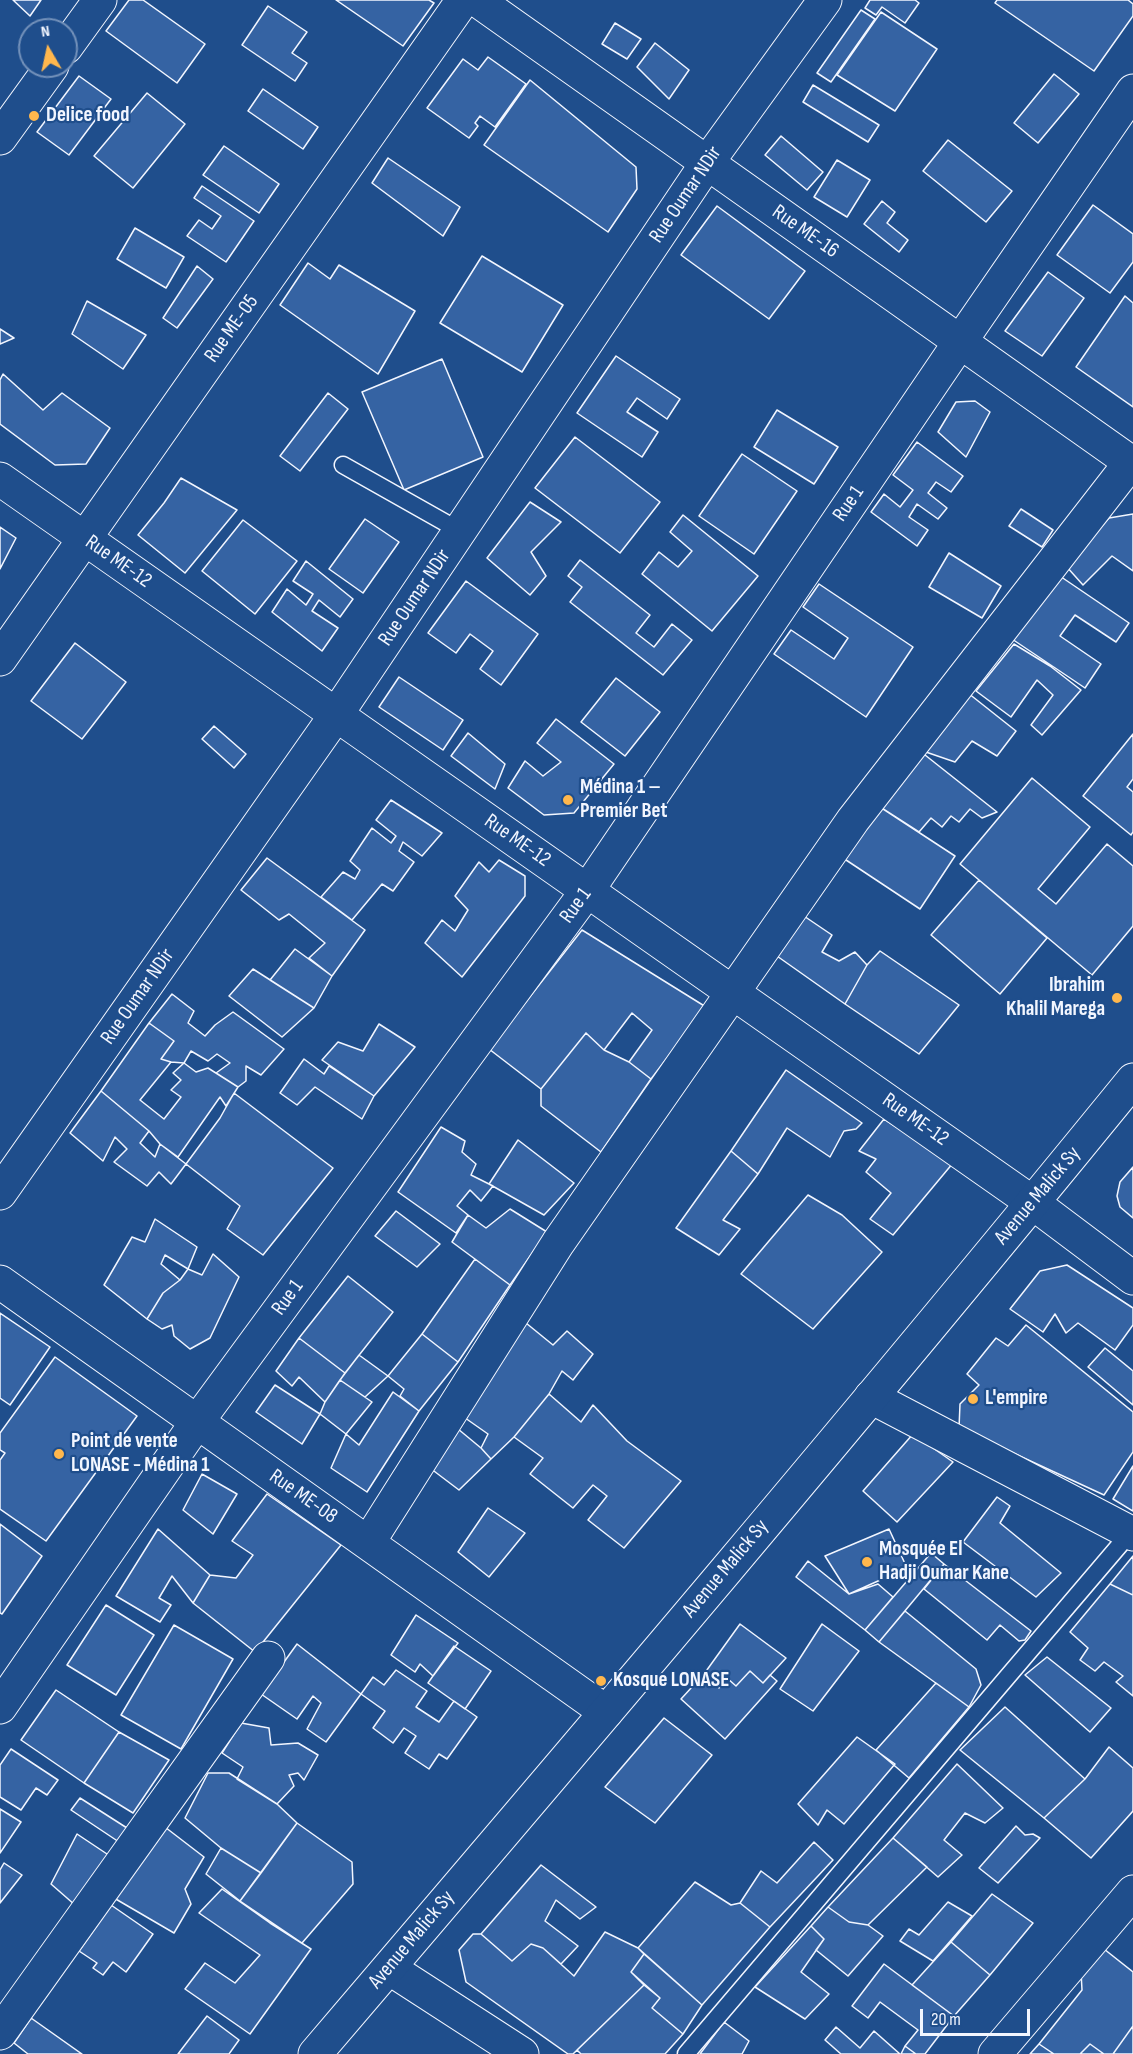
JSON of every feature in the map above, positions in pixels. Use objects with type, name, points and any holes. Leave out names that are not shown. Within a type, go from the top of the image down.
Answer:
[{"type":"street","points":[[78,30],[100,0]]},
{"type":"street","name":"Rue ME-05","points":[[0,659],[463,0]]},
{"type":"street","name":"Rue ME-16","points":[[477,0],[1132,463]]},
{"type":"street","name":"Rue Oumar NDir","points":[[0,1193],[336,715],[707,163],[825,0]]},
{"type":"street","points":[[0,138],[43,78]]},
{"type":"street","name":"Rue 1","points":[[0,1707],[197,1422],[587,891],[1133,91]]},
{"type":"street","points":[[368,1543],[558,1243],[853,820],[1132,463]]},
{"type":"street","name":"Rue ME-12","points":[[0,479],[1033,1203],[1133,1278]]},
{"type":"street","name":"Avenue Malick Sy","points":[[315,2054],[871,1397],[1133,1080]]},
{"type":"street","name":"Rue ME-08","points":[[0,1282],[606,1712]]},
{"type":"street","points":[[871,1397],[1131,1534]]},
{"type":"street","points":[[0,2034],[268,1658]]},
{"type":"street","points":[[995,2054],[1133,1892]]},
{"type":"street","points":[[388,1968],[522,2054]]},
{"type":"lane","points":[[343,465],[460,531]]},
{"type":"lane","points":[[686,2054],[1131,1534]]},
{"type":"building","points":[[13,0],[41,0],[30,16]]},
{"type":"building","points":[[129,0],[143,0],[205,44],[177,83],[106,31]]},
{"type":"building","points":[[336,0],[429,0],[434,3],[403,46]]},
{"type":"building","points":[[870,0],[915,0],[919,3],[905,23],[882,7],[876,15],[865,8]]},
{"type":"building","points":[[997,0],[1128,0],[1133,4],[1133,16],[1094,71],[995,3]]},
{"type":"building","points":[[268,6],[307,32],[292,53],[307,63],[295,81],[242,45]]},
{"type":"building","points":[[861,10],[875,19],[831,82],[817,73]]},
{"type":"building","points":[[881,12],[937,49],[895,111],[837,75]]},
{"type":"building","points":[[615,23],[641,39],[627,59],[602,44]]},
{"type":"building","points":[[655,43],[689,70],[669,99],[637,67]]},
{"type":"building","points":[[488,57],[526,84],[495,127],[480,116],[475,123],[478,126],[469,138],[427,108],[463,59],[478,70]]},
{"type":"building","points":[[1054,74],[1079,94],[1038,143],[1014,123]]},
{"type":"building","points":[[78,77],[111,99],[69,155],[37,132]]},
{"type":"building","points":[[530,80],[636,167],[637,189],[608,232],[484,145]]},
{"type":"building","points":[[813,85],[879,125],[868,142],[803,102]]},
{"type":"building","points":[[263,89],[318,127],[303,149],[248,111]]},
{"type":"building","points":[[147,93],[185,124],[133,188],[94,156]]},
{"type":"building","points":[[781,136],[823,172],[807,190],[765,155]]},
{"type":"building","points":[[948,140],[1012,191],[986,222],[923,171]]},
{"type":"building","points":[[224,146],[279,184],[259,213],[203,175]]},
{"type":"building","points":[[388,158],[460,207],[443,236],[372,183]]},
{"type":"building","points":[[837,160],[870,180],[847,217],[814,197]]},
{"type":"building","points":[[202,186],[254,221],[226,262],[187,236],[199,220],[212,229],[221,216],[194,198]]},
{"type":"building","points":[[882,201],[895,212],[887,223],[908,240],[899,252],[864,224]]},
{"type":"building","points":[[1093,205],[1133,234],[1133,262],[1110,293],[1057,255]]},
{"type":"building","points":[[717,206],[805,271],[769,319],[681,255]]},
{"type":"building","points":[[135,228],[184,257],[166,288],[117,259]]},
{"type":"building","points":[[482,256],[563,305],[522,372],[440,323]]},
{"type":"building","points":[[308,263],[330,279],[339,265],[415,311],[378,374],[280,305]]},
{"type":"building","points":[[197,266],[213,279],[177,328],[163,318]]},
{"type":"building","points":[[1048,272],[1084,298],[1042,356],[1005,331]]},
{"type":"building","points":[[1125,296],[1133,303],[1133,407],[1076,367]]},
{"type":"building","points":[[87,301],[146,335],[123,369],[72,334]]},
{"type":"building","points":[[0,329],[14,338],[0,344]]},
{"type":"building","points":[[616,356],[680,399],[667,419],[637,398],[627,412],[658,432],[642,457],[577,413]]},
{"type":"building","points":[[442,359],[483,457],[404,490],[362,392]]},
{"type":"building","points":[[3,374],[43,410],[62,393],[110,428],[86,464],[55,465],[0,424],[0,380]]},
{"type":"building","points":[[328,393],[348,409],[300,471],[280,456]]},
{"type":"building","points":[[975,401],[990,412],[966,457],[938,432],[956,402]]},
{"type":"building","points":[[777,410],[838,447],[814,484],[754,447]]},
{"type":"building","points":[[575,437],[660,502],[620,553],[535,488]]},
{"type":"building","points":[[917,442],[963,476],[951,492],[936,482],[928,493],[947,508],[938,519],[917,504],[909,517],[928,530],[917,546],[871,512],[884,494],[900,507],[913,490],[893,475]]},
{"type":"building","points":[[742,454],[797,491],[754,554],[699,516]]},
{"type":"building","points":[[181,478],[237,510],[185,573],[138,535]]},
{"type":"building","points":[[530,502],[561,522],[531,552],[546,576],[530,595],[487,558]]},
{"type":"building","points":[[1021,509],[1053,530],[1042,547],[1009,526]]},
{"type":"building","points":[[1133,514],[1133,571],[1112,556],[1083,585],[1066,566],[1109,518]]},
{"type":"building","points":[[683,515],[758,576],[712,631],[642,574],[659,552],[678,567],[692,551],[670,532]]},
{"type":"building","points":[[365,519],[399,542],[363,593],[329,569]]},
{"type":"building","points":[[243,520],[297,561],[255,614],[202,571]]},
{"type":"building","points":[[0,527],[16,538],[0,569]]},
{"type":"building","points":[[949,553],[1001,586],[982,618],[929,587]]},
{"type":"building","points":[[580,560],[650,615],[636,633],[654,647],[672,624],[692,640],[663,675],[570,602],[582,587],[568,576]]},
{"type":"building","points":[[306,561],[353,599],[340,617],[319,600],[312,611],[338,628],[322,651],[272,612],[287,589],[306,605],[313,594],[293,581]]},
{"type":"building","points":[[1051,570],[1129,623],[1116,642],[1075,615],[1060,636],[1101,664],[1085,688],[1006,635]]},
{"type":"building","points":[[466,581],[538,634],[501,685],[480,669],[493,651],[470,634],[456,653],[428,633]]},
{"type":"building","points":[[819,584],[913,647],[866,717],[774,654],[791,630],[834,659],[848,638],[803,607]]},
{"type":"building","points":[[75,643],[126,682],[82,739],[31,701]]},
{"type":"building","points":[[1014,644],[1050,666],[1081,690],[1042,735],[1031,725],[1053,695],[1037,680],[1011,717],[976,691]]},
{"type":"building","points":[[399,677],[463,720],[443,750],[379,707]]},
{"type":"building","points":[[616,678],[660,712],[625,756],[581,722]]},
{"type":"building","points":[[968,693],[1016,731],[997,756],[972,741],[955,762],[920,750]]},
{"type":"building","points":[[556,719],[614,764],[574,813],[544,815],[508,788],[525,761],[543,776],[561,762],[537,743]]},
{"type":"building","points":[[214,726],[246,754],[234,768],[202,739]]},
{"type":"building","points":[[468,733],[505,764],[495,789],[451,756]]},
{"type":"building","points":[[1133,734],[1133,779],[1127,787],[1133,792],[1133,832],[1131,835],[1083,796]]},
{"type":"building","points":[[920,751],[997,812],[982,818],[970,809],[959,822],[951,816],[942,827],[931,818],[919,832],[877,805]]},
{"type":"building","points":[[1032,778],[1090,827],[1038,889],[1056,904],[1107,844],[1133,866],[1133,926],[1092,975],[960,864]]},
{"type":"building","points":[[391,800],[442,833],[422,856],[403,842],[399,851],[414,862],[393,891],[382,884],[352,920],[321,897],[343,872],[355,879],[360,870],[350,861],[372,828],[391,843],[396,836],[376,820]]},
{"type":"building","points":[[877,805],[955,856],[920,909],[843,858]]},
{"type":"building","points":[[267,858],[365,930],[332,976],[309,958],[325,943],[289,914],[279,920],[241,890]]},
{"type":"building","points":[[499,860],[525,876],[525,896],[462,977],[425,943],[442,920],[455,931],[468,910],[455,896],[479,862],[489,872]]},
{"type":"building","points":[[979,880],[1047,938],[1000,994],[931,935]]},
{"type":"building","points":[[798,912],[832,935],[822,952],[839,961],[855,952],[867,965],[845,1004],[767,949]]},
{"type":"building","points":[[582,930],[706,1007],[651,1079],[629,1062],[652,1030],[632,1013],[604,1050],[586,1033],[541,1089],[489,1049]]},
{"type":"building","points":[[295,949],[332,976],[314,1008],[270,980]]},
{"type":"building","points":[[880,951],[959,1005],[919,1054],[845,1004],[867,965]]},
{"type":"building","points":[[253,969],[314,1008],[282,1037],[229,996]]},
{"type":"building","points":[[172,994],[194,1011],[188,1023],[205,1036],[215,1025],[233,1012],[284,1049],[261,1075],[246,1066],[246,1081],[238,1087],[216,1073],[230,1063],[217,1054],[208,1061],[191,1051],[184,1063],[161,1059],[174,1041],[149,1023]]},
{"type":"building","points":[[149,1023],[174,1041],[161,1059],[171,1062],[140,1100],[164,1119],[181,1097],[171,1090],[181,1080],[173,1073],[184,1063],[196,1072],[208,1068],[238,1087],[226,1106],[220,1097],[178,1157],[160,1144],[149,1131],[101,1091]]},
{"type":"building","points":[[379,1024],[415,1047],[374,1096],[322,1060],[338,1042],[363,1051]]},
{"type":"building","points":[[586,1033],[604,1050],[629,1062],[651,1079],[601,1152],[541,1106],[541,1089]]},
{"type":"building","points":[[304,1059],[324,1074],[329,1066],[374,1096],[362,1119],[315,1087],[297,1105],[280,1093]]},
{"type":"building","points":[[786,1070],[862,1123],[856,1129],[844,1131],[830,1157],[787,1128],[758,1174],[731,1151]]},
{"type":"building","points":[[101,1091],[149,1131],[140,1143],[155,1157],[160,1144],[186,1164],[171,1184],[159,1172],[147,1186],[114,1162],[127,1149],[115,1137],[103,1161],[70,1133]]},
{"type":"building","points":[[234,1093],[333,1168],[263,1255],[227,1229],[240,1206],[186,1164],[220,1118]]},
{"type":"building","points":[[884,1119],[953,1163],[893,1235],[870,1219],[891,1193],[866,1172],[876,1159],[859,1151]]},
{"type":"building","points":[[441,1127],[465,1141],[462,1152],[476,1164],[471,1175],[493,1186],[481,1201],[470,1190],[457,1206],[468,1215],[456,1233],[398,1192]]},
{"type":"building","points":[[518,1140],[574,1183],[544,1215],[489,1184]]},
{"type":"building","points":[[731,1151],[758,1174],[723,1220],[740,1229],[719,1255],[676,1228]]},
{"type":"building","points":[[1133,1167],[1133,1218],[1120,1207],[1117,1196],[1120,1182]]},
{"type":"building","points":[[808,1195],[842,1215],[882,1252],[813,1329],[741,1274]]},
{"type":"building","points":[[510,1209],[547,1232],[510,1285],[452,1242],[468,1215],[486,1228]]},
{"type":"building","points":[[396,1211],[440,1244],[417,1267],[375,1236]]},
{"type":"building","points":[[155,1219],[197,1247],[188,1269],[165,1255],[161,1264],[180,1280],[163,1293],[147,1319],[104,1285],[132,1237],[145,1242]]},
{"type":"building","points":[[213,1254],[239,1277],[210,1338],[190,1349],[174,1336],[172,1325],[162,1329],[147,1319],[163,1293],[180,1280],[188,1269],[202,1275]]},
{"type":"building","points":[[475,1259],[510,1285],[458,1362],[422,1334]]},
{"type":"building","points":[[1067,1265],[1133,1308],[1133,1325],[1115,1350],[1078,1323],[1066,1333],[1055,1314],[1043,1332],[1010,1309],[1040,1271]]},
{"type":"building","points":[[348,1276],[393,1312],[345,1373],[299,1338]]},
{"type":"building","points":[[0,1313],[50,1347],[10,1405],[0,1398]]},
{"type":"building","points":[[526,1323],[553,1345],[567,1331],[593,1354],[573,1380],[562,1371],[549,1394],[514,1437],[491,1459],[481,1448],[488,1434],[458,1413]]},
{"type":"building","points":[[1026,1325],[1133,1412],[1133,1452],[1104,1495],[959,1428],[960,1404],[979,1385],[967,1374],[996,1338],[1008,1346]]},
{"type":"building","points":[[422,1334],[458,1362],[419,1411],[400,1396],[404,1389],[388,1376]]},
{"type":"building","points":[[299,1338],[345,1373],[325,1402],[299,1377],[292,1386],[276,1371]]},
{"type":"building","points":[[1105,1348],[1133,1371],[1133,1405],[1088,1367]]},
{"type":"building","points":[[359,1355],[388,1376],[365,1397],[340,1380]]},
{"type":"building","points":[[55,1357],[137,1416],[46,1541],[0,1509],[0,1460],[5,1453],[0,1450],[0,1433]]},
{"type":"building","points":[[340,1380],[372,1402],[346,1434],[320,1414]]},
{"type":"building","points":[[275,1385],[320,1414],[302,1444],[256,1412]]},
{"type":"building","points":[[393,1392],[419,1411],[367,1492],[331,1468],[346,1434],[359,1445]]},
{"type":"building","points":[[549,1394],[581,1422],[593,1405],[627,1441],[681,1481],[624,1548],[588,1520],[607,1496],[593,1485],[573,1508],[530,1474],[543,1458],[514,1437]]},
{"type":"building","points":[[452,1424],[491,1459],[459,1490],[422,1462]]},
{"type":"building","points":[[913,1434],[953,1462],[897,1522],[863,1491]]},
{"type":"building","points":[[1133,1466],[1133,1511],[1113,1499]]},
{"type":"building","points":[[202,1474],[237,1494],[213,1534],[183,1510]]},
{"type":"building","points":[[267,1494],[341,1545],[255,1652],[193,1603],[210,1575],[236,1578],[253,1555],[232,1541]]},
{"type":"building","points":[[997,1497],[1010,1506],[1000,1523],[1061,1573],[1036,1597],[963,1542]]},
{"type":"building","points":[[488,1508],[525,1533],[489,1577],[458,1552]]},
{"type":"building","points":[[0,1524],[42,1556],[2,1614],[0,1613]]},
{"type":"building","points":[[158,1529],[210,1575],[193,1603],[172,1576],[159,1598],[171,1605],[160,1622],[116,1596]]},
{"type":"building","name":"Mosquée El Hadji Oumar Kane","points":[[889,1529],[907,1568],[849,1594],[825,1556]]},
{"type":"building","points":[[931,1553],[944,1564],[879,1642],[865,1630]]},
{"type":"building","points":[[1133,1556],[1133,1595],[1110,1584]]},
{"type":"building","points":[[808,1561],[849,1594],[878,1584],[893,1597],[865,1630],[796,1577]]},
{"type":"building","points":[[944,1564],[1031,1631],[1025,1640],[1019,1641],[1000,1625],[987,1640],[924,1589]]},
{"type":"building","points":[[1110,1584],[1133,1595],[1133,1696],[1116,1682],[1123,1676],[1104,1662],[1095,1671],[1080,1660],[1088,1648],[1070,1632]]},
{"type":"building","points":[[106,1605],[154,1635],[116,1695],[67,1665]]},
{"type":"building","points":[[905,1611],[976,1669],[981,1685],[969,1707],[879,1642]]},
{"type":"building","points":[[416,1615],[458,1643],[433,1676],[420,1664],[415,1672],[391,1655]]},
{"type":"building","points":[[740,1624],[786,1658],[763,1683],[750,1671],[736,1686],[727,1678],[719,1688],[704,1674]]},
{"type":"building","points":[[822,1624],[859,1651],[813,1711],[780,1689]]},
{"type":"building","points":[[174,1625],[233,1659],[181,1749],[121,1715]]},
{"type":"building","points":[[297,1644],[361,1694],[326,1742],[307,1729],[321,1703],[313,1696],[297,1719],[261,1694]]},
{"type":"building","points":[[454,1646],[491,1671],[465,1709],[428,1683]]},
{"type":"building","points":[[1047,1657],[1111,1708],[1090,1732],[1025,1675]]},
{"type":"building","points":[[396,1670],[427,1691],[416,1707],[439,1722],[454,1701],[477,1717],[447,1759],[439,1754],[429,1769],[405,1753],[416,1736],[404,1728],[393,1743],[373,1728],[385,1711],[361,1694],[373,1677],[384,1685]]},
{"type":"building","points":[[750,1671],[763,1683],[770,1675],[777,1681],[725,1739],[681,1699],[704,1674],[719,1688],[727,1678],[736,1686]]},
{"type":"building","points":[[936,1683],[969,1707],[909,1778],[876,1750]]},
{"type":"building","points":[[56,1690],[119,1732],[84,1783],[21,1740]]},
{"type":"building","points":[[1005,1707],[1085,1779],[1044,1818],[960,1750]]},
{"type":"building","points":[[664,1718],[712,1755],[655,1823],[605,1787]]},
{"type":"building","points":[[241,1723],[269,1728],[271,1745],[298,1743],[318,1755],[304,1780],[298,1773],[289,1775],[294,1786],[277,1804],[237,1779],[243,1767],[222,1753]]},
{"type":"building","points":[[119,1732],[169,1760],[133,1813],[84,1783]]},
{"type":"building","points":[[857,1737],[895,1764],[844,1824],[827,1810],[818,1825],[798,1804]]},
{"type":"building","points":[[1109,1747],[1133,1768],[1133,1811],[1091,1858],[1044,1818],[1085,1779]]},
{"type":"building","points":[[11,1749],[58,1780],[47,1795],[36,1788],[21,1810],[0,1797],[0,1765]]},
{"type":"building","points":[[957,1764],[1003,1808],[985,1823],[965,1813],[944,1840],[962,1855],[938,1877],[893,1838]]},
{"type":"building","points":[[208,1773],[229,1773],[277,1804],[297,1823],[261,1873],[221,1848],[185,1818]]},
{"type":"building","points":[[80,1798],[127,1828],[119,1842],[71,1810]]},
{"type":"building","points":[[0,1809],[21,1822],[0,1853]]},
{"type":"building","points":[[297,1823],[352,1862],[353,1884],[302,1943],[240,1901]]},
{"type":"building","points":[[161,1824],[204,1857],[185,1889],[191,1904],[174,1933],[114,1898]]},
{"type":"building","points":[[1016,1826],[1025,1835],[1033,1834],[1040,1838],[998,1883],[979,1868]]},
{"type":"building","points":[[77,1834],[110,1856],[75,1905],[51,1884]]},
{"type":"building","points":[[893,1838],[927,1867],[868,1925],[849,1922],[828,1907]]},
{"type":"building","points":[[814,1842],[833,1860],[770,1927],[740,1903],[761,1871],[777,1883]]},
{"type":"building","points":[[221,1848],[261,1873],[240,1901],[206,1874]]},
{"type":"building","points":[[4,1863],[22,1875],[0,1903],[0,1870]]},
{"type":"building","points":[[541,1865],[596,1907],[580,1919],[556,1900],[545,1921],[578,1946],[561,1964],[543,1948],[531,1944],[512,1961],[481,1934]]},
{"type":"building","points":[[695,1882],[731,1905],[740,1903],[770,1927],[702,2005],[638,1948]]},
{"type":"building","points":[[222,1889],[311,1949],[250,2034],[185,1989],[205,1963],[235,1983],[260,1955],[199,1913]]},
{"type":"building","points":[[992,1894],[1033,1923],[990,1975],[951,1942]]},
{"type":"building","points":[[948,1902],[972,1916],[933,1961],[900,1941],[909,1929],[919,1935]]},
{"type":"building","points":[[111,1905],[153,1934],[126,1972],[113,1962],[103,1975],[93,1968],[97,1963],[79,1951]]},
{"type":"building","points":[[828,1907],[849,1922],[868,1925],[883,1936],[848,1976],[816,1950],[824,1939],[811,1926]]},
{"type":"building","points":[[811,1926],[824,1939],[801,1972],[829,1994],[805,2019],[755,1987]]},
{"type":"building","points":[[605,1932],[638,1948],[644,1954],[631,1972],[644,1985],[573,2054],[568,2054],[466,1982],[459,1950],[473,1934],[481,1934],[512,1961],[531,1944],[543,1948],[574,1976]]},
{"type":"building","points":[[951,1942],[990,1975],[954,2016],[912,1985]]},
{"type":"building","points":[[1104,1949],[1133,1972],[1133,2026],[1113,2054],[1104,2054],[1090,2044],[1080,2054],[1054,2054],[1039,2044],[1082,1990],[1081,1972]]},
{"type":"building","points":[[644,1954],[702,2005],[683,2034],[652,2008],[660,1998],[631,1972]]},
{"type":"building","points":[[884,1964],[954,2016],[925,2054],[916,2054],[905,2046],[918,2030],[880,2002],[868,2018],[852,2006]]},
{"type":"building","points":[[644,1985],[660,1998],[652,2008],[683,2034],[665,2054],[581,2054],[577,2050]]},
{"type":"building","points":[[207,2016],[239,2040],[229,2054],[178,2054]]},
{"type":"building","points":[[31,2018],[82,2054],[28,2054],[14,2043]]},
{"type":"building","points":[[724,2022],[749,2041],[742,2054],[700,2054]]},
{"type":"building","points":[[1133,2026],[1133,2054],[1113,2054]]},
{"type":"building","points":[[836,2027],[860,2048],[874,2031],[900,2054],[841,2054],[825,2040]]},
{"type":"building","points":[[1039,2044],[1054,2054],[1030,2054]]},
{"type":"building","points":[[1090,2044],[1104,2054],[1080,2054]]},
{"type":"building","points":[[905,2046],[916,2054],[901,2054]]},
{"type":"place","name":"Delice food","points":[[34,116]]},
{"type":"place","name":"Médina 1 – Premier Bet","points":[[568,800]]},
{"type":"place","name":"Ibrahim Khalil Marega","points":[[1117,998]]},
{"type":"place","name":"L'empire","points":[[973,1399]]},
{"type":"place","name":"Point de vente LONASE - Médina 1","points":[[59,1454]]},
{"type":"place","name":"Mosquée El Hadji Oumar Kane","points":[[867,1562]]},
{"type":"place","name":"Kosque LONASE","points":[[601,1681]]}]
